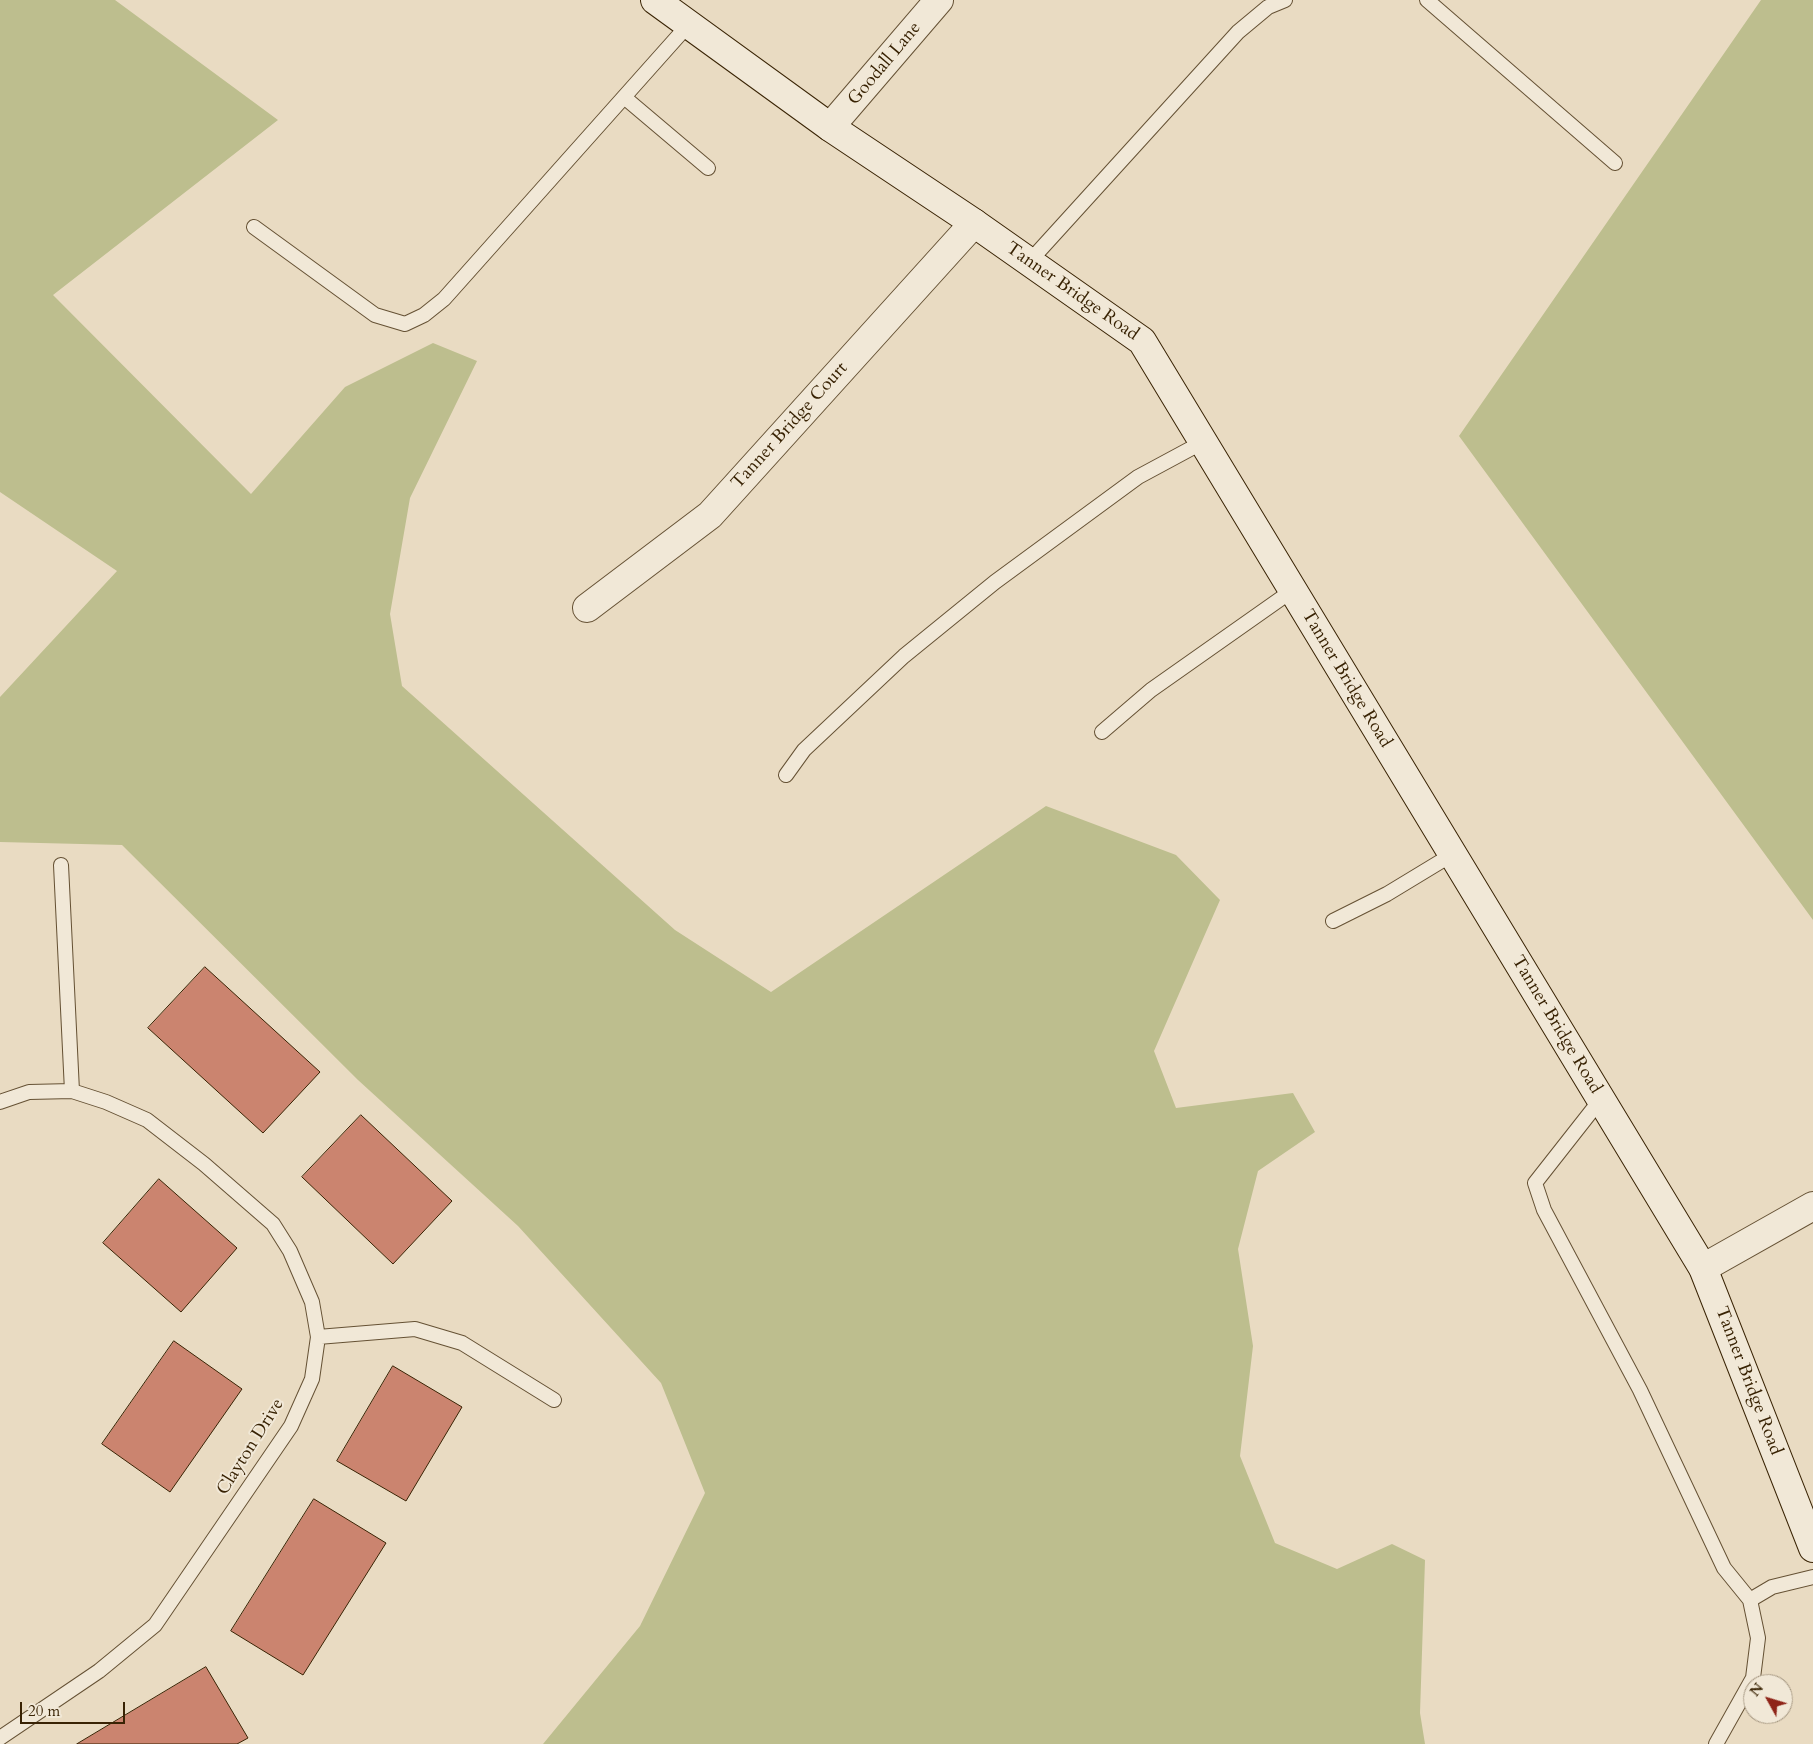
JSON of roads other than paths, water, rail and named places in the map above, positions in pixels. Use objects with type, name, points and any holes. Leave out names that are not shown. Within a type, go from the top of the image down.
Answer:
[{"type":"street","name":"Tanner Bridge Road","points":[[655,0],[830,127],[974,223],[1142,341],[1703,1268],[1813,1548]]},
{"type":"street","name":"Goodall Lane","points":[[830,127],[939,0]]},
{"type":"street","name":"Tanner Bridge Court","points":[[587,608],[710,515],[974,223]]},
{"type":"street","points":[[1703,1268],[1813,1206]]},
{"type":"lane","points":[[1029,262],[1238,32],[1268,7],[1285,0]]},
{"type":"lane","points":[[1427,0],[1615,163]]},
{"type":"lane","points":[[254,227],[375,315],[405,324],[424,315],[444,298],[689,24]]},
{"type":"lane","points":[[624,97],[708,168]]},
{"type":"lane","points":[[786,775],[804,750],[904,656],[995,582],[1138,477],[1203,442]]},
{"type":"lane","points":[[1102,732],[1150,690],[1293,590]]},
{"type":"lane","points":[[1333,921],[1387,894],[1452,854]]},
{"type":"lane","points":[[61,865],[72,1091]]},
{"type":"lane","name":"Clayton Drive","points":[[0,1102],[29,1092],[72,1091],[106,1102],[147,1120],[204,1164],[273,1224],[290,1251],[312,1302],[318,1337],[312,1379],[291,1426],[155,1625],[99,1671],[0,1738]]},
{"type":"lane","points":[[1602,1100],[1535,1183],[1544,1210],[1640,1390],[1724,1568],[1750,1600],[1758,1638],[1753,1678],[1716,1744]]},
{"type":"lane","points":[[318,1337],[415,1329],[462,1343],[554,1400]]},
{"type":"lane","points":[[1750,1600],[1772,1587],[1813,1577]]}]
